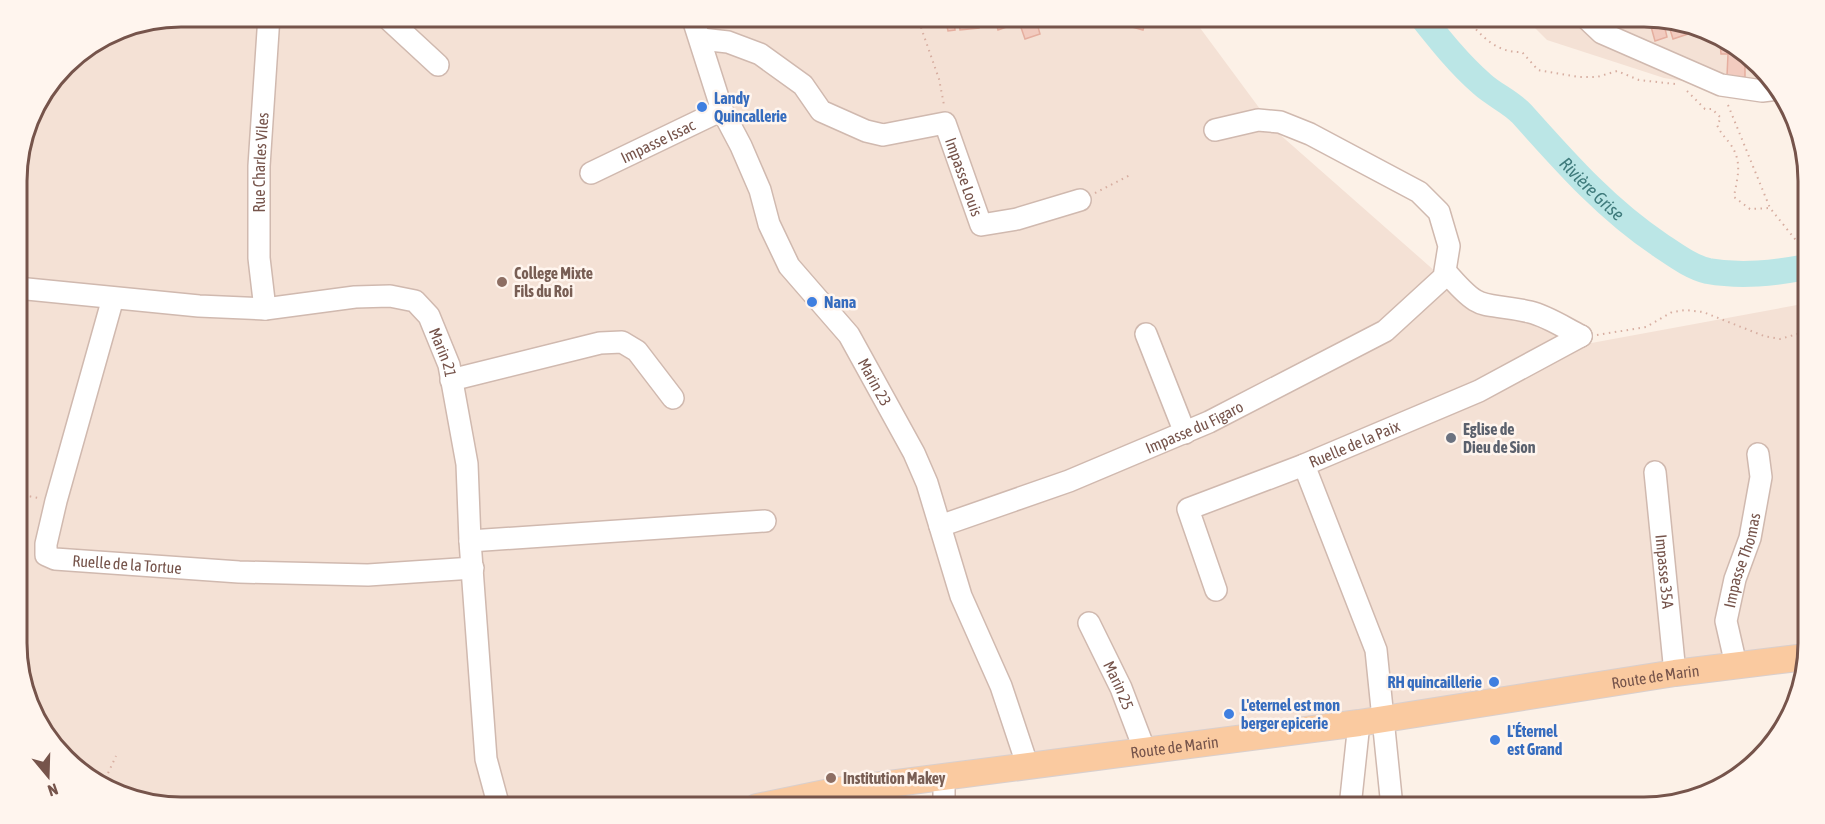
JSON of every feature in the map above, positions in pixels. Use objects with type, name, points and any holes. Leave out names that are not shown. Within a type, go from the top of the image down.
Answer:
[{"type":"main road","name":"Route de Marin","points":[[806,797],[1027,764],[1371,721],[1675,673],[1797,658]]},
{"type":"street","name":"Rue Charles Viles","points":[[265,309],[259,258],[259,166],[268,27]]},
{"type":"street","points":[[397,27],[438,65]]},
{"type":"street","name":"Marin 23","points":[[696,27],[722,110],[746,157],[760,190],[769,224],[789,266],[849,335],[870,371],[894,421],[914,453],[927,483],[961,596],[1001,686],[1027,764]]},
{"type":"street","points":[[1596,27],[1602,33],[1721,85],[1762,92],[1768,90]]},
{"type":"street","name":"Impasse Louis","points":[[701,39],[728,42],[760,54],[802,85],[821,111],[866,131],[883,135],[945,123],[981,225],[1017,219],[1080,200]]},
{"type":"street","name":"Impasse Issac","points":[[591,173],[722,110]]},
{"type":"street","points":[[1215,130],[1258,120],[1280,122],[1310,134],[1419,192],[1439,212],[1449,246],[1446,272],[1475,303],[1491,308],[1530,312],[1581,336]]},
{"type":"street","name":"Impasse du Figaro","points":[[940,525],[1069,481],[1185,433],[1384,331],[1446,272]]},
{"type":"street","name":"Marin 21","points":[[27,289],[265,309],[355,297],[390,296],[415,301],[429,316],[449,365],[467,464],[470,541],[486,759],[496,797]]},
{"type":"street","name":"Ruelle de la Tortue","points":[[113,298],[56,501],[46,544],[46,555],[55,559],[239,572],[368,576],[473,568]]},
{"type":"street","points":[[1146,334],[1185,433]]},
{"type":"street","name":"Ruelle de la Paix","points":[[1371,721],[1376,650],[1304,465],[1479,391],[1581,336]]},
{"type":"street","points":[[451,380],[600,343],[622,342],[637,351],[673,398]]},
{"type":"street","name":"Impasse Thomas","points":[[1736,665],[1726,621],[1735,579],[1750,538],[1761,477],[1758,454]]},
{"type":"street","points":[[1216,590],[1188,509],[1304,465]]},
{"type":"street","name":"Impasse 35A","points":[[1655,472],[1675,673]]},
{"type":"street","points":[[470,541],[765,521]]},
{"type":"street","name":"Marin 25","points":[[1089,623],[1121,688],[1145,751]]},
{"type":"street","points":[[1371,721],[1390,797]]},
{"type":"street","points":[[1352,797],[1371,721]]},
{"type":"street","points":[[944,776],[944,797]]},
{"type":"path","points":[[921,27],[939,79],[945,123]]},
{"type":"path","points":[[1474,27],[1487,41],[1508,52],[1522,52],[1538,70],[1579,77],[1597,77],[1617,71],[1639,80],[1679,84],[1696,97],[1705,109],[1712,109],[1720,118],[1718,125],[1722,136],[1731,145],[1739,163],[1734,197],[1750,209],[1770,208]]},
{"type":"path","points":[[1721,85],[1770,208],[1798,243]]},
{"type":"path","points":[[1080,200],[1130,175]]},
{"type":"path","points":[[1581,336],[1623,333],[1646,327],[1672,312],[1686,310],[1703,312],[1772,338],[1780,339],[1798,334]]},
{"type":"path","points":[[27,496],[56,501]]},
{"type":"path","points":[[106,777],[116,756]]},
{"type":"shaded area","points":[[1199,27],[1277,132],[1445,280],[1586,344],[1798,305],[1798,651],[815,797],[171,797],[131,789],[87,765],[78,757],[78,746],[67,746],[59,737],[39,702],[28,663],[27,171],[32,141],[53,95],[72,72],[95,53],[113,43],[131,35],[161,28]]},
{"type":"shaded area","points":[[1534,27],[1644,27],[1684,32],[1721,48],[1738,59],[1753,72],[1771,95],[1664,78],[1547,40]]},
{"type":"building","points":[[947,27],[955,27],[955,30],[948,31]]},
{"type":"building","points":[[960,27],[979,27],[979,28],[960,30]]},
{"type":"building","points":[[1021,27],[1038,27],[1040,34],[1025,39]]},
{"type":"building","points":[[1651,27],[1665,28],[1667,37],[1655,41]]},
{"type":"building","points":[[1670,29],[1688,34],[1673,39]]},
{"type":"building","points":[[1720,48],[1728,52],[1728,54],[1721,54]]},
{"type":"building","points":[[1728,54],[1731,54],[1745,65],[1745,77],[1727,76]]},
{"type":"waterway","name":"Rivière Grise","points":[[1430,27],[1465,68],[1487,88],[1518,110],[1604,200],[1640,231],[1677,257],[1702,269],[1721,273],[1758,274],[1798,268]]},
{"type":"place","name":"Landy Quincallerie","points":[[702,107]]},
{"type":"place","name":"College Mixte Fils du Roi","points":[[502,282]]},
{"type":"place","name":"Nana","points":[[812,302]]},
{"type":"place","name":"Eglise de Dieu de Sion","points":[[1451,438]]},
{"type":"place","name":"RH quincaillerie","points":[[1494,682]]},
{"type":"place","name":"L'eternel est mon berger epicerie","points":[[1229,714]]},
{"type":"place","name":"L'Éternel est Grand","points":[[1495,740]]},
{"type":"place","name":"Institution Makey","points":[[831,778]]}]
